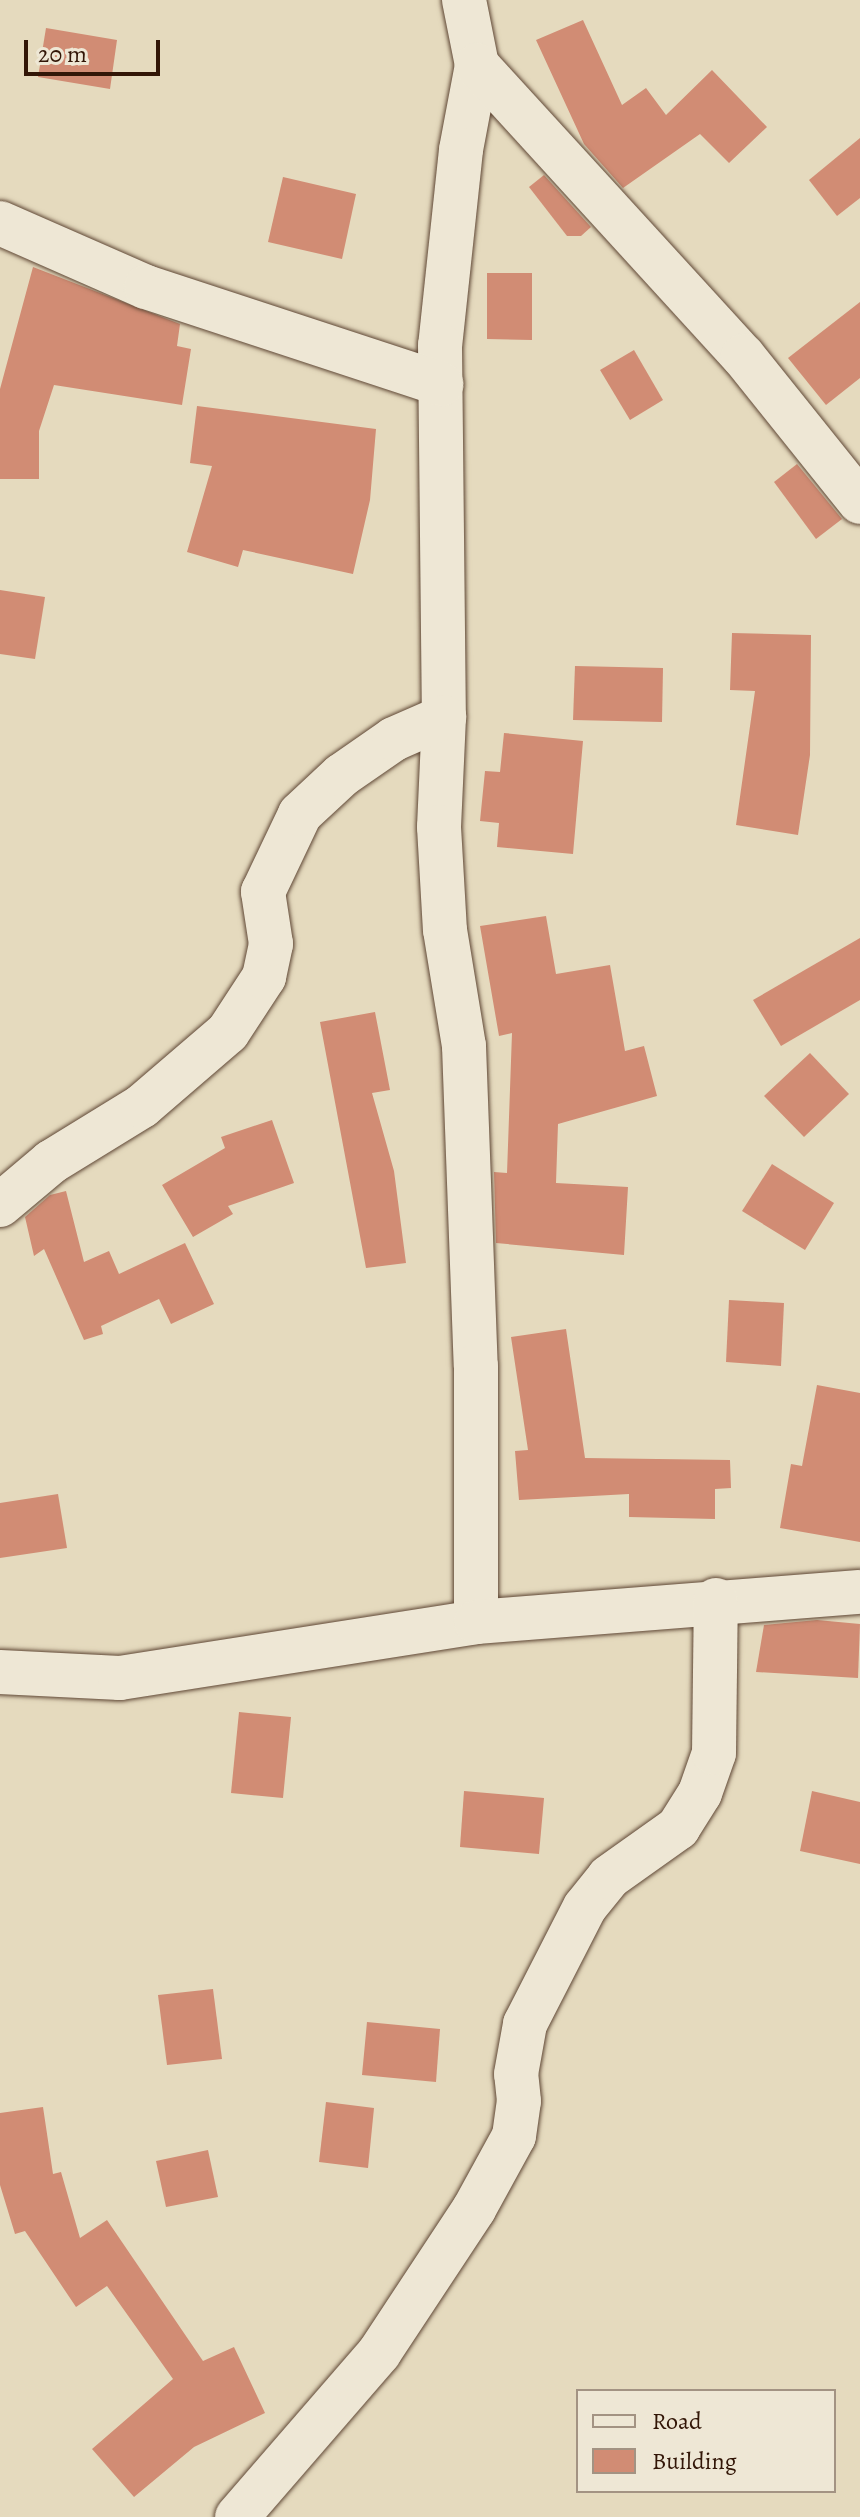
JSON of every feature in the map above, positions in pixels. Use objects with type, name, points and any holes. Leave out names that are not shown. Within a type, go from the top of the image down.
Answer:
[{"type":"street","points":[[464,0],[477,65],[461,150],[440,345],[444,717],[439,827],[445,930],[464,1046],[476,1366],[476,1622]]},
{"type":"street","points":[[477,65],[743,356],[860,502]]},
{"type":"street","points":[[0,223],[146,287],[441,384]]},
{"type":"street","points":[[0,1205],[51,1162],[142,1106],[228,1032],[264,977],[271,944],[263,892],[300,814],[342,775],[394,739],[444,717]]},
{"type":"street","points":[[0,1672],[120,1678],[476,1622],[716,1600],[860,1592]]},
{"type":"street","points":[[237,2517],[379,2353],[474,2209],[514,2136],[519,2101],[516,2074],[525,2024],[585,1907],[609,1877],[678,1828],[700,1793],[714,1753],[716,1600]]},
{"type":"building","points":[[583,20],[622,105],[646,88],[666,115],[712,70],[767,127],[729,163],[700,134],[623,188],[584,144],[536,40]]},
{"type":"building","points":[[46,28],[117,40],[110,89],[38,77]]},
{"type":"building","points":[[860,138],[860,198],[837,216],[809,180]]},
{"type":"building","points":[[544,175],[591,227],[581,236],[567,236],[529,187]]},
{"type":"building","points":[[283,177],[356,194],[342,259],[268,242]]},
{"type":"building","points":[[33,267],[180,324],[177,346],[191,349],[182,405],[54,385],[39,431],[39,479],[0,479],[0,389]]},
{"type":"building","points":[[487,273],[532,273],[532,340],[487,339]]},
{"type":"building","points":[[860,302],[860,378],[826,405],[788,358]]},
{"type":"building","points":[[634,350],[663,400],[630,420],[600,370]]},
{"type":"building","points":[[197,406],[376,429],[370,500],[353,574],[243,550],[238,567],[187,552],[212,466],[190,463]]},
{"type":"building","points":[[797,464],[842,519],[816,539],[774,482]]},
{"type":"building","points":[[0,590],[45,597],[35,659],[0,654]]},
{"type":"building","points":[[732,633],[811,635],[810,755],[798,835],[736,825],[755,691],[730,690]]},
{"type":"building","points":[[575,666],[663,668],[662,722],[573,720]]},
{"type":"building","points":[[504,733],[583,741],[573,854],[497,847],[499,823],[480,821],[485,771],[500,772]]},
{"type":"building","points":[[546,916],[556,974],[610,965],[625,1051],[644,1046],[657,1096],[558,1124],[556,1183],[628,1187],[624,1255],[496,1243],[494,1172],[507,1173],[512,1033],[499,1036],[480,926]]},
{"type":"building","points":[[860,938],[860,1000],[781,1046],[753,1000]]},
{"type":"building","points":[[375,1012],[390,1090],[372,1093],[394,1171],[406,1263],[366,1268],[320,1022]]},
{"type":"building","points":[[810,1053],[849,1094],[804,1137],[764,1096]]},
{"type":"building","points":[[272,1120],[294,1183],[228,1206],[233,1214],[193,1237],[162,1185],[225,1148],[221,1137]]},
{"type":"building","points":[[772,1164],[834,1203],[805,1250],[742,1211]]},
{"type":"building","points":[[66,1191],[84,1262],[109,1251],[119,1274],[185,1243],[214,1304],[171,1324],[159,1299],[101,1326],[103,1334],[84,1340],[44,1249],[34,1256],[25,1217],[50,1195]]},
{"type":"building","points":[[729,1300],[784,1303],[781,1366],[726,1362]]},
{"type":"building","points":[[566,1329],[585,1458],[730,1460],[731,1488],[715,1489],[715,1519],[629,1517],[629,1494],[519,1500],[515,1451],[528,1450],[511,1337]]},
{"type":"building","points":[[817,1385],[860,1393],[860,1542],[780,1528],[791,1464],[802,1466]]},
{"type":"building","points":[[58,1494],[67,1548],[0,1558],[0,1503]]},
{"type":"building","points":[[817,1620],[860,1624],[858,1678],[756,1672],[764,1625]]},
{"type":"building","points":[[239,1712],[291,1717],[283,1798],[231,1793]]},
{"type":"building","points":[[464,1791],[544,1798],[539,1854],[460,1847]]},
{"type":"building","points":[[812,1791],[860,1802],[860,1864],[800,1851]]},
{"type":"building","points":[[213,1989],[222,2059],[167,2065],[158,1995]]},
{"type":"building","points":[[367,2022],[440,2029],[436,2082],[362,2075]]},
{"type":"building","points":[[326,2102],[374,2108],[368,2168],[319,2162]]},
{"type":"building","points":[[43,2107],[53,2174],[61,2172],[80,2238],[107,2220],[203,2361],[234,2347],[265,2413],[194,2447],[134,2497],[92,2449],[173,2379],[107,2286],[76,2307],[25,2231],[15,2234],[0,2185],[0,2113]]},
{"type":"building","points":[[208,2150],[218,2197],[166,2207],[156,2161]]}]
